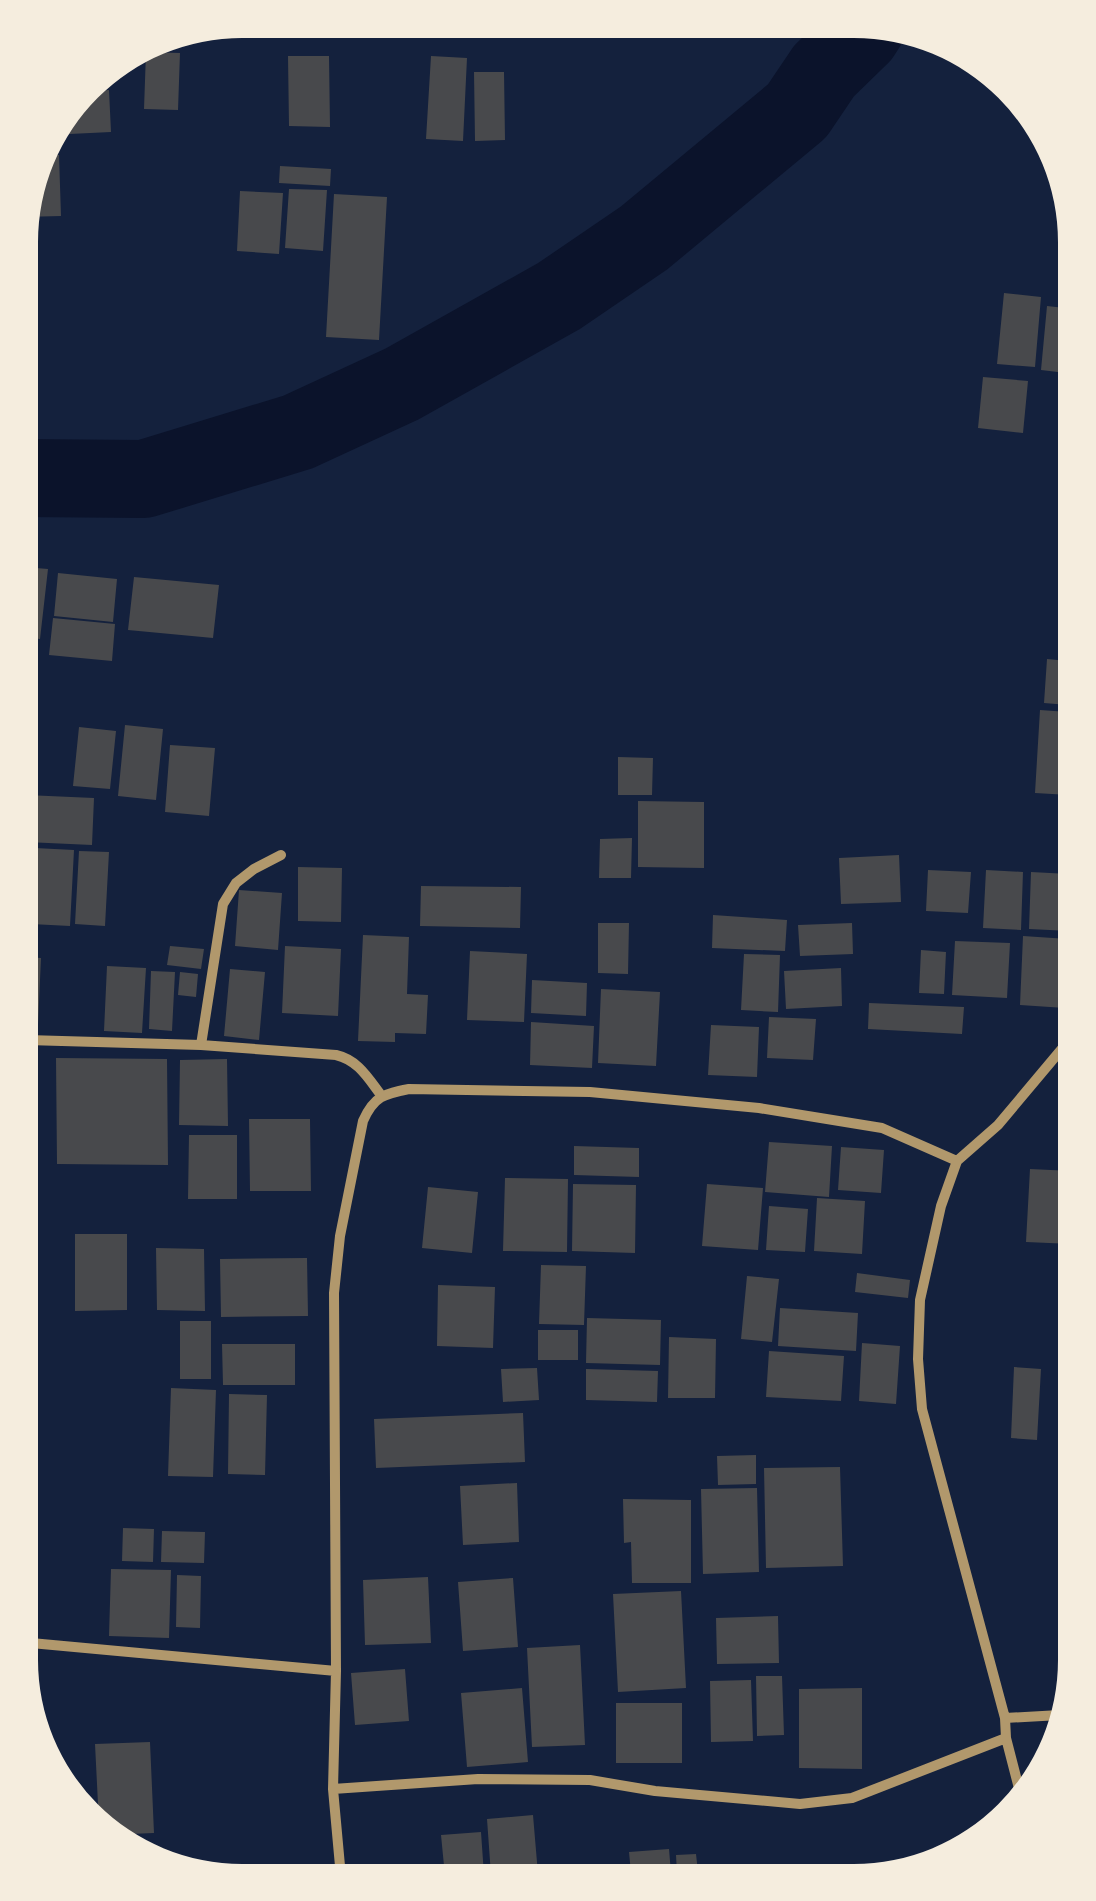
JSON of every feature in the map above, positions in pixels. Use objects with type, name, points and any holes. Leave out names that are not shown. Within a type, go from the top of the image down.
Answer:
[{"type":"street","points":[[201,1045],[224,904],[236,883],[281,854]]},
{"type":"street","points":[[38,1040],[201,1045],[336,1055],[348,1058],[362,1070],[382,1095]]},
{"type":"street","points":[[1017,1782],[1005,1718],[922,1410],[918,1359],[920,1300],[941,1206],[957,1161],[998,1126],[1058,1054]]},
{"type":"street","points":[[340,1864],[333,1789],[334,1293],[340,1236],[368,1109],[382,1095],[410,1089],[590,1092],[759,1108],[882,1128],[957,1161]]},
{"type":"street","points":[[38,1644],[336,1671]]},
{"type":"street","points":[[1005,1718],[1051,1716]]},
{"type":"street","points":[[333,1789],[478,1779],[590,1780],[656,1791],[800,1804],[852,1798],[1006,1738]]},
{"type":"building","points":[[165,53],[180,53],[178,110],[144,109],[146,62]]},
{"type":"building","points":[[288,56],[329,56],[330,127],[289,126]]},
{"type":"building","points":[[431,56],[467,58],[463,141],[426,139]]},
{"type":"building","points":[[474,72],[504,72],[505,140],[475,141]]},
{"type":"building","points":[[109,90],[111,132],[69,134],[80,117]]},
{"type":"building","points":[[57,155],[59,155],[61,216],[39,217],[44,189]]},
{"type":"building","points":[[280,166],[331,169],[330,186],[279,183]]},
{"type":"building","points":[[289,189],[327,190],[323,251],[285,248]]},
{"type":"building","points":[[240,191],[283,193],[279,254],[237,251]]},
{"type":"building","points":[[334,194],[387,197],[379,340],[326,337]]},
{"type":"building","points":[[1004,293],[1041,297],[1035,367],[997,364]]},
{"type":"building","points":[[1047,306],[1058,307],[1058,372],[1041,370]]},
{"type":"building","points":[[983,377],[1028,381],[1023,433],[978,428]]},
{"type":"building","points":[[38,568],[48,569],[38,639]]},
{"type":"building","points":[[58,573],[117,579],[113,622],[54,616]]},
{"type":"building","points":[[134,577],[219,585],[213,638],[128,630]]},
{"type":"building","points":[[53,618],[115,624],[112,661],[49,655]]},
{"type":"building","points":[[1047,659],[1058,660],[1058,704],[1044,703]]},
{"type":"building","points":[[1040,710],[1058,711],[1058,794],[1035,793]]},
{"type":"building","points":[[125,725],[163,729],[156,800],[118,796]]},
{"type":"building","points":[[79,727],[116,731],[110,789],[73,786]]},
{"type":"building","points":[[170,745],[215,748],[209,816],[165,812]]},
{"type":"building","points":[[618,757],[653,758],[652,795],[618,795]]},
{"type":"building","points":[[38,796],[94,798],[92,845],[38,843]]},
{"type":"building","points":[[638,801],[704,802],[704,868],[638,867]]},
{"type":"building","points":[[632,838],[631,878],[599,878],[600,839]]},
{"type":"building","points":[[38,848],[74,850],[70,926],[38,924]]},
{"type":"building","points":[[79,851],[109,852],[105,926],[75,924]]},
{"type":"building","points":[[899,855],[901,902],[841,904],[839,858]]},
{"type":"building","points":[[298,867],[342,868],[341,922],[298,921]]},
{"type":"building","points":[[928,870],[971,872],[968,913],[926,911]]},
{"type":"building","points":[[986,870],[1023,872],[1021,930],[983,928]]},
{"type":"building","points":[[1031,872],[1058,873],[1058,930],[1029,929]]},
{"type":"building","points":[[421,886],[521,887],[520,928],[420,926]]},
{"type":"building","points":[[239,890],[282,893],[278,950],[235,946]]},
{"type":"building","points":[[713,915],[787,920],[785,951],[712,948]]},
{"type":"building","points":[[598,923],[629,923],[628,974],[598,973]]},
{"type":"building","points":[[852,923],[853,954],[800,956],[798,925]]},
{"type":"building","points":[[363,935],[409,937],[407,994],[428,995],[426,1034],[395,1033],[395,1042],[358,1041]]},
{"type":"building","points":[[1023,936],[1058,938],[1058,1008],[1020,1005]]},
{"type":"building","points":[[955,941],[1010,943],[1007,998],[952,995]]},
{"type":"building","points":[[170,946],[204,949],[201,969],[167,965]]},
{"type":"building","points":[[285,946],[341,949],[338,1016],[282,1013]]},
{"type":"building","points":[[921,950],[946,952],[944,994],[919,993]]},
{"type":"building","points":[[470,951],[527,954],[524,1022],[467,1020]]},
{"type":"building","points":[[744,954],[780,955],[778,1012],[741,1010]]},
{"type":"building","points":[[38,958],[41,958],[38,1025]]},
{"type":"building","points":[[107,966],[146,968],[142,1033],[104,1031]]},
{"type":"building","points":[[841,968],[842,1006],[786,1009],[784,971]]},
{"type":"building","points":[[230,969],[265,972],[259,1040],[224,1036]]},
{"type":"building","points":[[151,971],[175,972],[172,1031],[149,1029]]},
{"type":"building","points":[[180,972],[198,974],[196,997],[178,995]]},
{"type":"building","points":[[532,980],[587,983],[586,1016],[531,1013]]},
{"type":"building","points":[[601,989],[660,992],[656,1066],[598,1063]]},
{"type":"building","points":[[869,1003],[964,1007],[962,1034],[868,1029]]},
{"type":"building","points":[[769,1017],[816,1019],[813,1060],[767,1058]]},
{"type":"building","points":[[531,1022],[594,1026],[592,1068],[530,1065]]},
{"type":"building","points":[[711,1025],[759,1027],[757,1077],[708,1075]]},
{"type":"building","points":[[56,1058],[167,1059],[168,1165],[57,1164]]},
{"type":"building","points":[[227,1059],[228,1126],[179,1125],[180,1060]]},
{"type":"building","points":[[249,1119],[310,1119],[311,1191],[250,1191]]},
{"type":"building","points":[[189,1135],[237,1135],[237,1199],[188,1199]]},
{"type":"building","points":[[769,1142],[832,1146],[829,1197],[765,1192]]},
{"type":"building","points":[[574,1146],[639,1148],[639,1177],[574,1175]]},
{"type":"building","points":[[841,1147],[884,1150],[881,1193],[838,1190]]},
{"type":"building","points":[[1030,1169],[1058,1170],[1058,1243],[1026,1242]]},
{"type":"building","points":[[505,1178],[568,1179],[567,1252],[503,1251]]},
{"type":"building","points":[[573,1184],[636,1185],[635,1253],[572,1251]]},
{"type":"building","points":[[707,1184],[763,1188],[758,1250],[702,1246]]},
{"type":"building","points":[[428,1187],[478,1192],[472,1253],[422,1248]]},
{"type":"building","points":[[817,1198],[865,1201],[862,1254],[814,1251]]},
{"type":"building","points":[[769,1206],[808,1209],[805,1252],[766,1250]]},
{"type":"building","points":[[75,1234],[127,1234],[127,1310],[75,1311]]},
{"type":"building","points":[[156,1248],[204,1249],[205,1311],[157,1310]]},
{"type":"building","points":[[307,1258],[308,1316],[221,1317],[220,1259]]},
{"type":"building","points":[[541,1265],[586,1266],[584,1325],[539,1324]]},
{"type":"building","points":[[857,1273],[910,1280],[908,1298],[855,1292]]},
{"type":"building","points":[[747,1276],[779,1279],[772,1342],[741,1339]]},
{"type":"building","points":[[438,1285],[495,1287],[493,1348],[437,1346]]},
{"type":"building","points":[[780,1308],[858,1313],[856,1351],[778,1346]]},
{"type":"building","points":[[587,1318],[661,1320],[660,1365],[586,1363]]},
{"type":"building","points":[[180,1321],[211,1321],[211,1379],[180,1379]]},
{"type":"building","points":[[538,1330],[578,1330],[578,1360],[538,1360]]},
{"type":"building","points":[[669,1337],[716,1339],[715,1398],[668,1398]]},
{"type":"building","points":[[862,1343],[900,1346],[896,1404],[859,1401]]},
{"type":"building","points":[[222,1344],[295,1344],[295,1385],[223,1385]]},
{"type":"building","points":[[769,1351],[844,1356],[841,1401],[766,1397]]},
{"type":"building","points":[[1014,1367],[1041,1369],[1037,1440],[1011,1438]]},
{"type":"building","points":[[537,1368],[539,1400],[503,1402],[501,1369]]},
{"type":"building","points":[[586,1369],[658,1371],[657,1402],[586,1400]]},
{"type":"building","points":[[171,1388],[216,1390],[213,1477],[168,1476]]},
{"type":"building","points":[[229,1394],[267,1395],[265,1475],[228,1474]]},
{"type":"building","points":[[523,1413],[525,1462],[376,1468],[374,1419]]},
{"type":"building","points":[[756,1455],[756,1484],[718,1485],[717,1456]]},
{"type":"building","points":[[840,1467],[843,1566],[766,1568],[764,1468]]},
{"type":"building","points":[[517,1483],[519,1542],[463,1545],[460,1486]]},
{"type":"building","points":[[757,1488],[759,1572],[703,1574],[701,1489]]},
{"type":"building","points":[[623,1499],[691,1500],[691,1583],[632,1583],[631,1542],[624,1543]]},
{"type":"building","points":[[123,1528],[154,1529],[153,1562],[122,1561]]},
{"type":"building","points":[[162,1531],[205,1532],[204,1563],[161,1562]]},
{"type":"building","points":[[111,1569],[171,1570],[169,1638],[109,1636]]},
{"type":"building","points":[[177,1575],[201,1576],[200,1628],[176,1627]]},
{"type":"building","points":[[428,1577],[431,1643],[365,1645],[363,1580]]},
{"type":"building","points":[[513,1578],[518,1647],[463,1651],[458,1582]]},
{"type":"building","points":[[681,1591],[686,1688],[618,1692],[613,1594]]},
{"type":"building","points":[[778,1616],[779,1663],[717,1664],[716,1618]]},
{"type":"building","points":[[580,1645],[585,1745],[532,1747],[527,1648]]},
{"type":"building","points":[[405,1669],[409,1721],[355,1725],[351,1673]]},
{"type":"building","points":[[756,1676],[782,1676],[784,1735],[757,1736]]},
{"type":"building","points":[[751,1680],[753,1741],[711,1742],[710,1681]]},
{"type":"building","points":[[522,1688],[528,1762],[467,1767],[461,1693]]},
{"type":"building","points":[[862,1688],[862,1769],[799,1768],[799,1689]]},
{"type":"building","points":[[616,1703],[682,1703],[682,1763],[616,1763]]},
{"type":"building","points":[[150,1742],[154,1833],[137,1834],[98,1805],[95,1744]]},
{"type":"building","points":[[533,1815],[537,1864],[490,1864],[487,1819]]},
{"type":"building","points":[[481,1832],[483,1864],[444,1864],[441,1835]]},
{"type":"building","points":[[669,1849],[670,1864],[630,1864],[629,1852]]},
{"type":"building","points":[[696,1854],[697,1864],[676,1864],[676,1855]]},
{"type":"waterway","points":[[38,478],[144,479],[298,432],[402,384],[559,296],[644,238],[797,111],[824,71],[858,38]]}]
